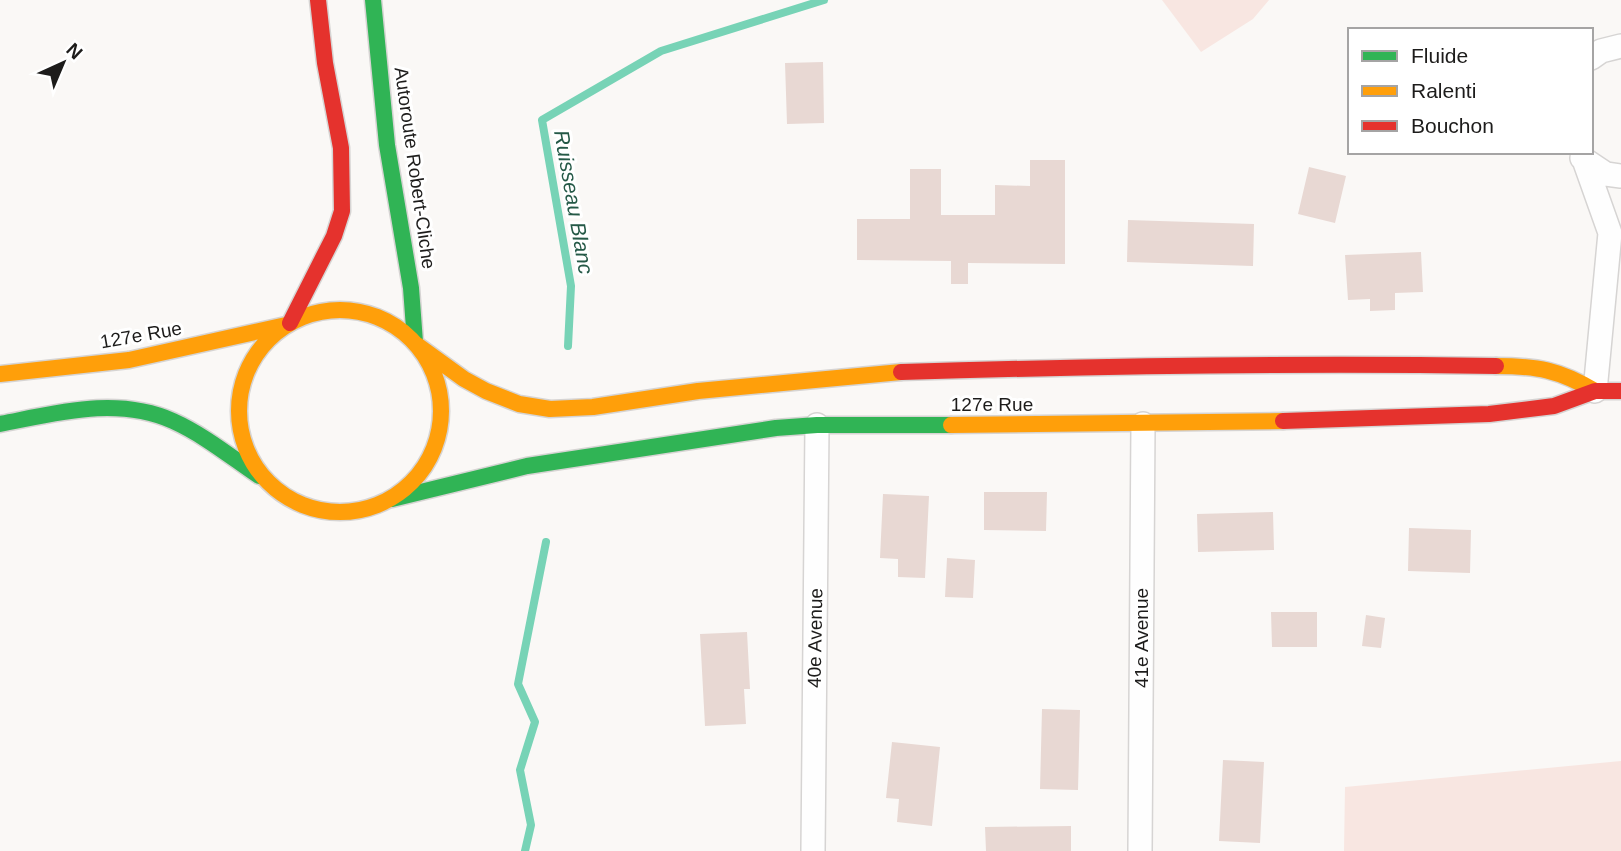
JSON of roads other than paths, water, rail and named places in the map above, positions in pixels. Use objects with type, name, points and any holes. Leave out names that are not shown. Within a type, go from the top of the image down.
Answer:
[{"type":"main road","points":[[289,324],[334,236],[342,211],[341,148],[325,63],[318,0]]},
{"type":"main road","name":"Autoroute Robert-Cliche","points":[[373,0],[387,145],[411,288],[416,343]]},
{"type":"main road","points":[[0,424],[82,410],[118,408],[145,412],[170,421],[203,439],[289,498],[313,509],[339,513],[364,510],[392,499],[415,481],[432,456],[441,428],[441,398],[433,370],[416,343],[397,327],[378,317],[356,311],[333,310],[311,314],[289,324],[269,339],[255,356],[245,377],[239,421],[244,443],[254,464],[268,482]]},
{"type":"main road","name":"127e Rue","points":[[0,374],[128,360],[289,324]]},
{"type":"main road","name":"127e Rue","points":[[416,343],[464,379],[486,391],[519,404],[550,410],[593,407],[698,391],[891,372],[1063,367],[1368,364],[1525,366],[1568,374],[1595,390]]},
{"type":"main road","name":"127e Rue","points":[[392,499],[527,466],[716,436],[817,425],[1143,424],[1394,419],[1489,414],[1555,406],[1595,390],[1621,391]]},
{"type":"street","points":[[1593,57],[1601,51],[1621,46]]},
{"type":"street","points":[[1581,156],[1606,174],[1621,176]]},
{"type":"street","points":[[1581,156],[1610,233],[1595,390]]},
{"type":"street","name":"41e Avenue","points":[[1140,851],[1143,424]]},
{"type":"street","name":"40e Avenue","points":[[813,851],[817,425]]},
{"type":"waterway","name":"Ruisseau Blanc","points":[[568,346],[571,286],[542,120],[661,51],[824,0]]},
{"type":"waterway","name":"Ruisseau Blanc","points":[[525,851],[531,825],[520,770],[535,722],[518,684],[546,542]]}]
